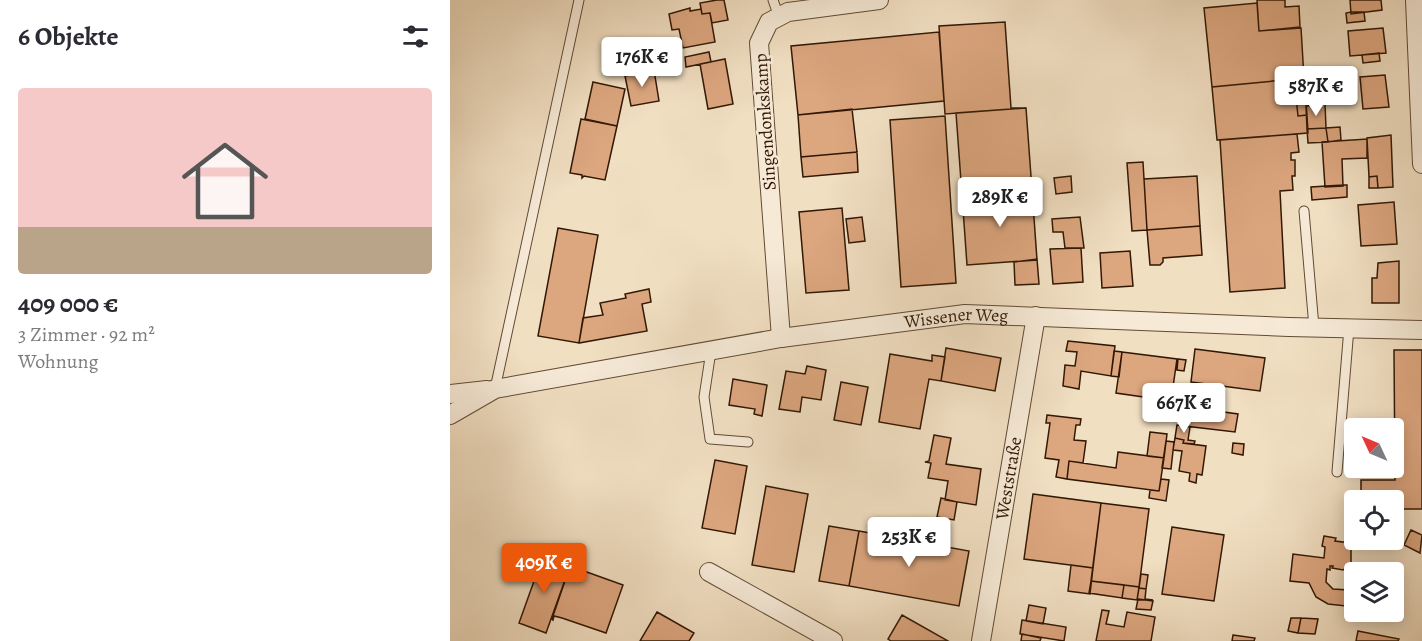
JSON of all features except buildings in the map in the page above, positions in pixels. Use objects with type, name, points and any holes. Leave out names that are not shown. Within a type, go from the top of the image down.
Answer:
[{"type":"street","name":"Singendonkskamp","points":[[781,338],[759,43],[776,8],[788,12],[879,0]]},
{"type":"street","points":[[1415,0],[1420,32],[1422,164]]},
{"type":"street","name":"Wissener Weg","points":[[450,394],[495,389],[781,338],[965,314],[1422,330]]},
{"type":"street","name":"Weststraße","points":[[981,641],[1036,316]]},
{"type":"street","name":"Wissener Weg","points":[[450,416],[495,389]]},
{"type":"street","points":[[709,572],[833,641]]},
{"type":"lane","points":[[495,389],[579,0]]},
{"type":"lane","points":[[1304,211],[1314,327]]},
{"type":"lane","points":[[1337,472],[1349,328]]},
{"type":"lane","points":[[711,351],[704,397],[710,439],[748,442]]}]
